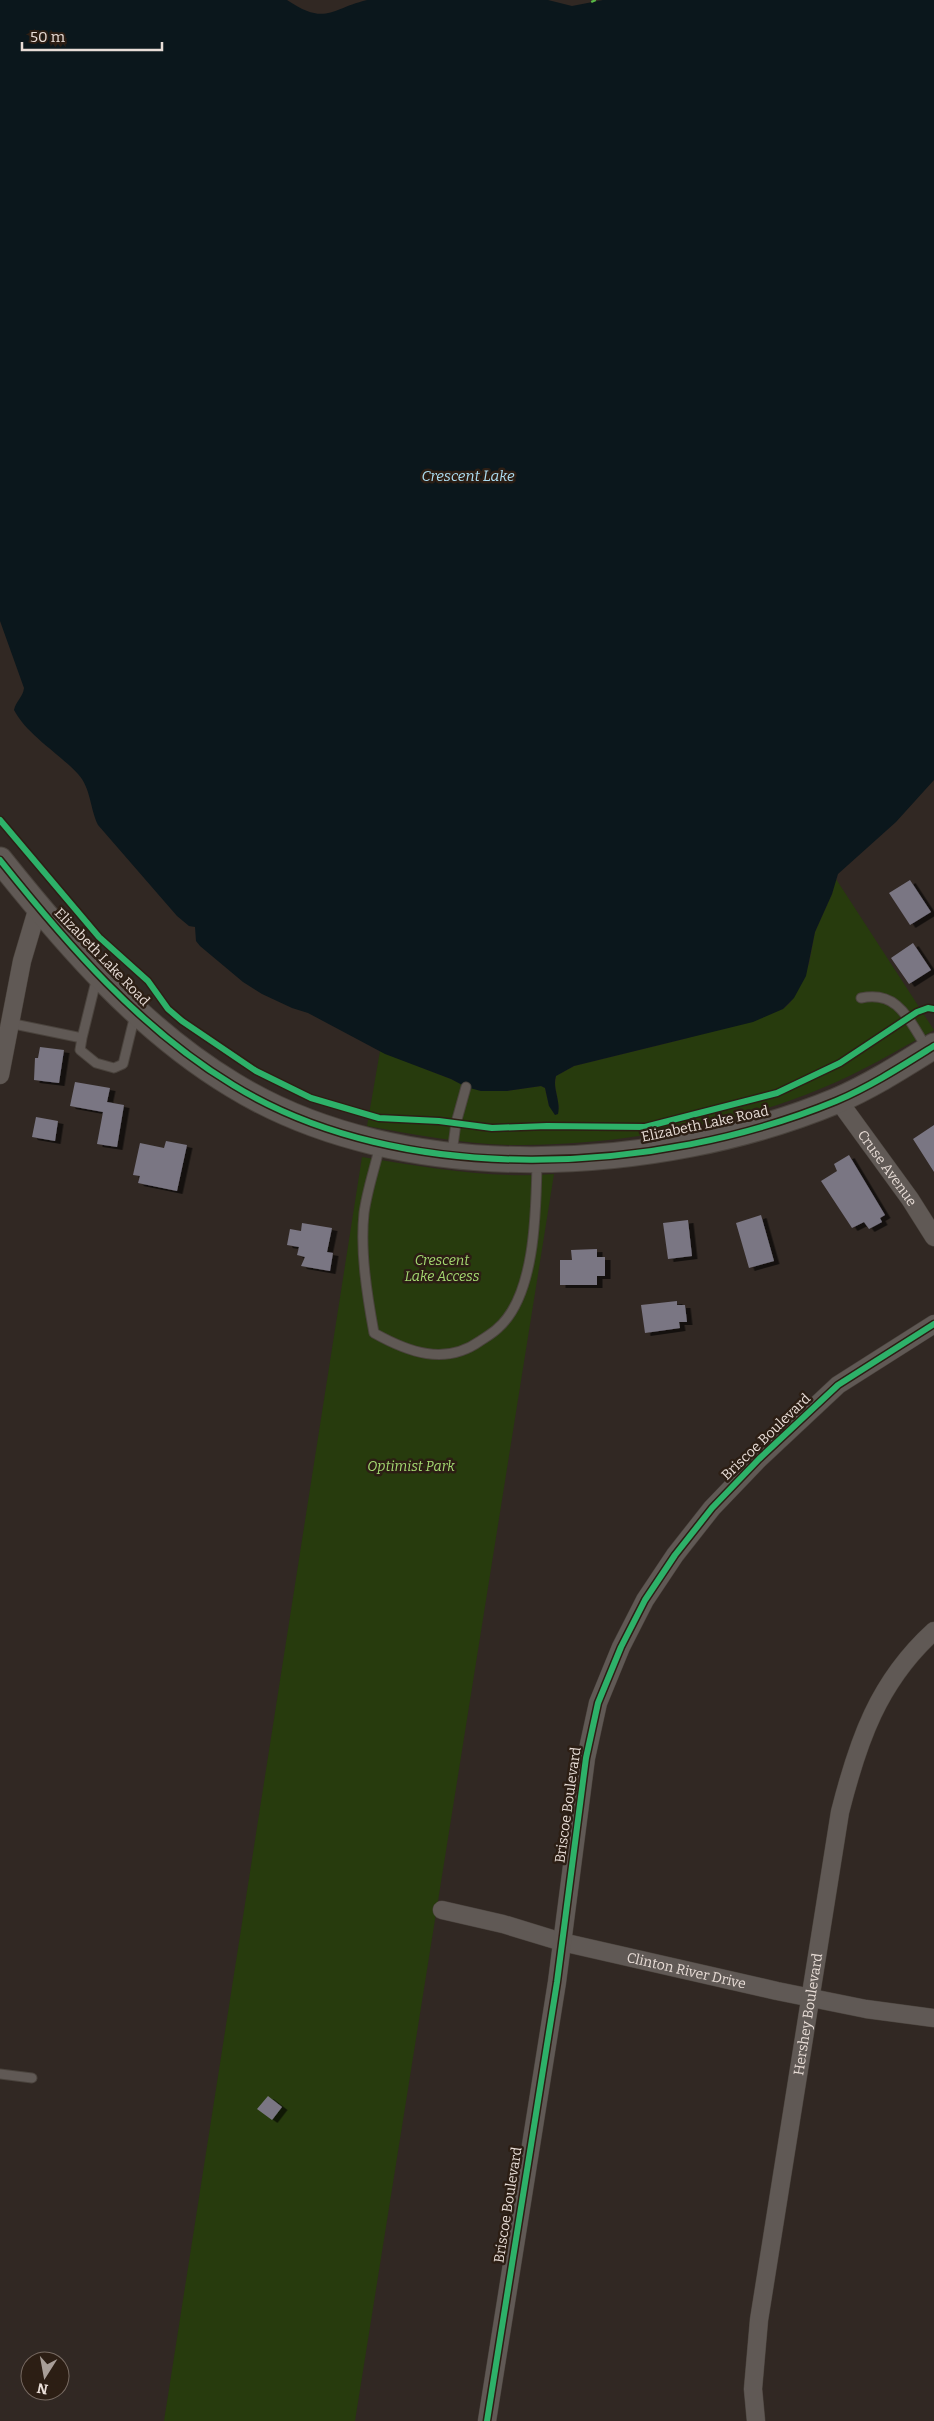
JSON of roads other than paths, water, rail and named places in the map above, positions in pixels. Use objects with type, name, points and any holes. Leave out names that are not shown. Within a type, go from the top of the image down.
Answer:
[{"type":"street","name":"Elizabeth Lake Road","points":[[0,860],[38,907],[98,974],[136,1011],[199,1063],[250,1096],[309,1123],[380,1143],[452,1155],[538,1159],[616,1154],[701,1141],[779,1121],[838,1100],[888,1075],[931,1048]]},
{"type":"street","points":[[0,1075],[22,961],[38,907]]},
{"type":"street","name":"Cruse Avenue","points":[[838,1100],[910,1199],[934,1237]]},
{"type":"street","name":"Briscoe Boulevard","points":[[487,2421],[562,1942],[586,1758],[598,1703],[621,1648],[645,1600],[675,1555],[712,1508],[787,1432],[838,1385],[934,1324]]},
{"type":"street","name":"Hershey Boulevard","points":[[756,2421],[753,2390],[759,2320],[840,1812],[855,1755],[883,1691],[919,1644],[934,1631]]},
{"type":"street","name":"Clinton River Drive","points":[[442,1910],[503,1924],[562,1942],[809,1998],[866,2009],[934,2018]]},
{"type":"lane","points":[[98,974],[80,1050],[96,1062],[114,1068],[123,1064],[136,1011]]},
{"type":"lane","points":[[861,998],[879,996],[896,1003],[931,1048]]},
{"type":"lane","points":[[9,1023],[82,1038]]},
{"type":"lane","points":[[452,1155],[456,1123],[466,1087]]},
{"type":"lane","points":[[380,1143],[367,1191],[364,1216],[369,1307],[374,1333],[398,1346],[433,1356],[466,1351],[500,1328],[516,1304],[531,1257],[536,1209],[538,1159]]},
{"type":"lane","points":[[0,2074],[32,2078]]},
{"type":"water","name":"Crescent Lake","points":[[0,0],[287,0],[300,8],[320,14],[336,11],[367,0],[548,0],[572,6],[603,0],[934,0],[934,780],[896,822],[838,874],[832,894],[815,932],[806,976],[794,998],[783,1009],[753,1022],[574,1066],[556,1076],[555,1085],[559,1109],[558,1114],[555,1115],[549,1106],[545,1088],[541,1086],[507,1091],[481,1091],[466,1087],[451,1079],[385,1054],[308,1013],[262,994],[243,982],[200,946],[196,941],[195,927],[189,926],[177,916],[98,825],[88,792],[78,774],[27,728],[14,710],[24,688],[0,621]]},
{"type":"park label","name":"Crescent Lake Access","points":[[442,1268]]},
{"type":"park label","name":"Optimist Park","points":[[411,1466]]}]
